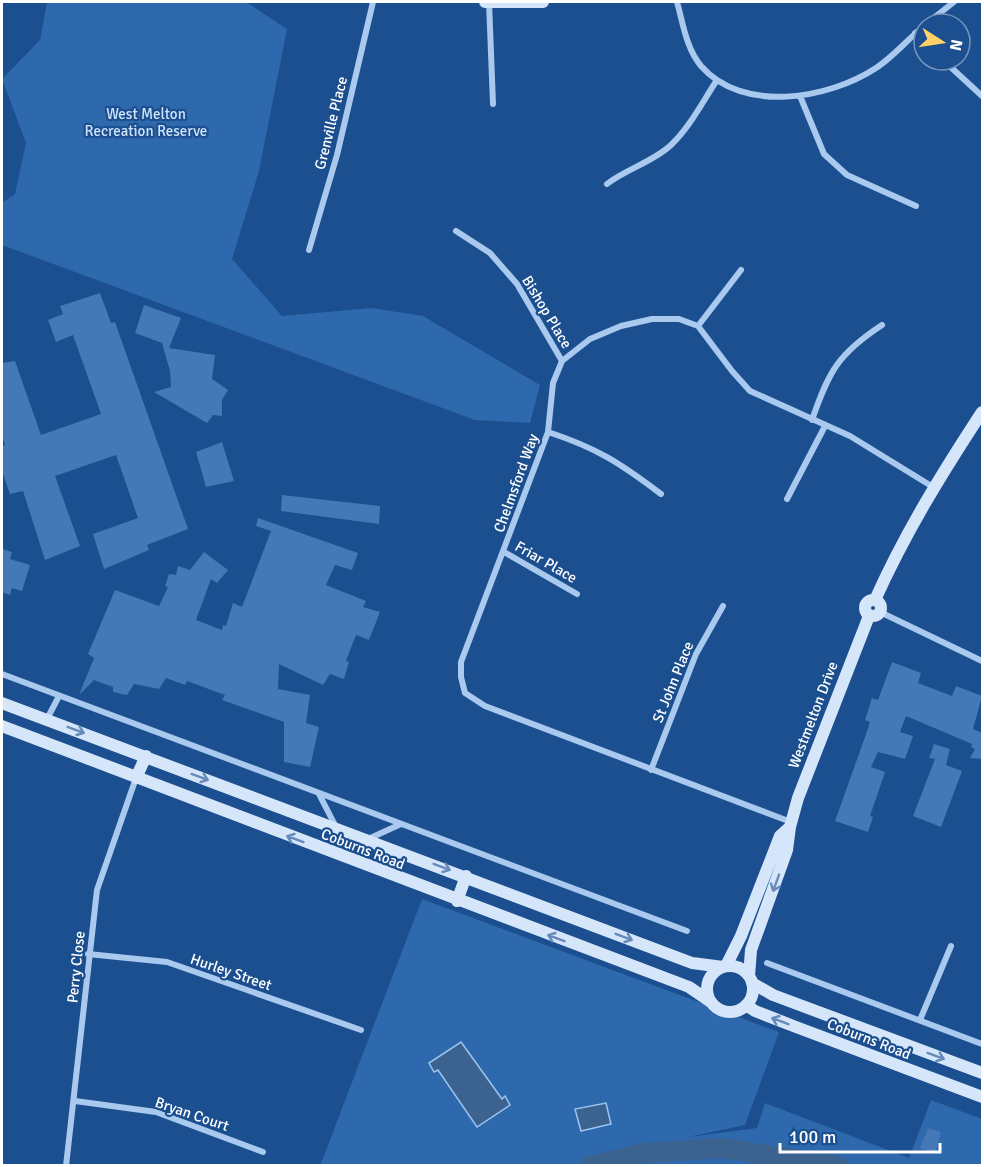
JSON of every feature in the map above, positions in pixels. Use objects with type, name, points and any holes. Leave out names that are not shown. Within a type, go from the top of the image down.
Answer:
[{"type":"street","name":"Grenville Place","points":[[309,250],[338,155],[373,2]]},
{"type":"street","points":[[493,104],[487,2],[543,2]]},
{"type":"street","points":[[677,2],[688,43],[700,65],[717,80],[761,95],[800,96],[838,88],[877,68],[912,36]]},
{"type":"street","points":[[941,12],[954,2]]},
{"type":"street","points":[[956,72],[982,96]]},
{"type":"street","points":[[607,184],[623,171],[650,160],[670,146],[717,80]]},
{"type":"street","points":[[800,96],[825,154],[847,175],[916,206]]},
{"type":"street","name":"Bishop Place","points":[[456,231],[490,253],[517,284],[562,361]]},
{"type":"street","points":[[698,326],[741,270]]},
{"type":"street","points":[[562,361],[590,339],[621,326],[652,319],[679,319],[698,326],[750,391],[850,436],[933,487]]},
{"type":"street","points":[[812,420],[824,386],[839,359],[858,341],[882,325]]},
{"type":"street","name":"Chelmsford Way","points":[[562,361],[553,383],[548,432],[461,662],[461,677],[465,693],[485,706],[790,824]]},
{"type":"street","name":"Westmelton Drive","points":[[750,980],[751,950],[788,850],[790,824],[808,770],[875,609],[896,552],[933,487],[982,412]]},
{"type":"street","points":[[787,499],[825,426]]},
{"type":"street","points":[[548,432],[585,443],[623,465],[661,494]]},
{"type":"street","name":"Friar Place","points":[[504,552],[577,594]]},
{"type":"street","name":"St John Place","points":[[651,770],[696,654],[708,627],[723,606]]},
{"type":"street","points":[[875,609],[982,658]]},
{"type":"street","points":[[2,674],[687,931]]},
{"type":"street","points":[[47,719],[59,696]]},
{"type":"street","name":"Coburns Road","points":[[2,703],[692,963],[725,966]]},
{"type":"street","name":"Coburns Road","points":[[2,726],[688,987],[711,1002]]},
{"type":"street","points":[[136,778],[146,756]]},
{"type":"street","name":"Perry Close","points":[[66,1166],[75,1101],[88,954],[100,874],[136,778]]},
{"type":"street","name":"Coburns Road","points":[[319,793],[337,828]]},
{"type":"street","name":"Coburns Road","points":[[367,839],[401,824]]},
{"type":"street","name":"Westmelton Drive","points":[[725,966],[741,936],[780,836],[790,824]]},
{"type":"street","points":[[457,901],[466,876]]},
{"type":"street","points":[[920,1020],[951,946]]},
{"type":"street","name":"Hurley Street","points":[[88,954],[167,962],[361,1030]]},
{"type":"street","points":[[767,963],[982,1044]]},
{"type":"street","points":[[725,966],[739,968],[750,980],[750,998],[746,1005],[732,1012],[724,1011],[711,1002],[708,996],[708,981],[717,970],[725,966]]},
{"type":"street","name":"Coburns Road","points":[[750,980],[773,995],[982,1073]]},
{"type":"street","name":"Coburns Road","points":[[746,1005],[755,1011],[796,1027],[982,1097]]},
{"type":"street","name":"Bryan Court","points":[[75,1101],[156,1112],[263,1152]]},
{"type":"green space","name":"West Melton Recreation Reserve","points":[[47,2],[246,2],[287,29],[259,171],[232,259],[282,316],[371,308],[423,316],[540,385],[530,423],[475,420],[2,245],[2,203],[15,194],[26,143],[2,79],[40,40]]},
{"type":"green space","points":[[422,899],[779,1032],[745,1125],[688,1137],[757,1128],[765,1103],[909,1158],[931,1100],[982,1119],[982,1165],[320,1166]]},
{"type":"shaded area","points":[[461,1042],[502,1099],[505,1096],[510,1105],[477,1127],[438,1070],[434,1072],[429,1063]]},
{"type":"shaded area","points":[[606,1103],[611,1124],[581,1131],[575,1109]]},
{"type":"building","points":[[100,293],[111,323],[115,322],[188,529],[147,545],[149,550],[104,569],[93,534],[138,518],[116,455],[55,476],[80,546],[45,560],[23,491],[10,494],[2,471],[2,446],[5,445],[2,435],[2,363],[15,361],[41,435],[101,414],[73,335],[56,342],[48,320],[63,314],[60,306]]},
{"type":"building","points":[[144,305],[181,318],[169,348],[215,355],[212,379],[228,390],[222,400],[222,416],[213,415],[207,423],[154,392],[171,387],[170,371],[162,343],[135,333]]},
{"type":"building","points":[[222,442],[234,481],[206,487],[196,452]]},
{"type":"building","points":[[282,495],[380,506],[379,524],[281,511]]},
{"type":"building","points":[[258,518],[358,553],[352,570],[335,565],[326,585],[366,601],[363,607],[380,612],[369,640],[356,635],[346,661],[349,662],[344,679],[330,674],[323,685],[279,664],[278,689],[310,695],[306,723],[319,727],[310,767],[284,762],[284,722],[222,700],[225,695],[187,681],[185,685],[166,678],[159,689],[134,684],[127,695],[113,692],[113,687],[94,680],[79,695],[94,658],[88,654],[115,590],[159,606],[168,587],[165,586],[169,574],[176,575],[178,566],[190,570],[204,552],[228,570],[217,583],[211,579],[196,620],[222,630],[223,625],[226,626],[233,603],[242,607],[271,531],[256,526]]},
{"type":"building","points":[[2,549],[12,552],[10,559],[30,565],[22,591],[12,588],[10,595],[2,592]]},
{"type":"building","points":[[892,662],[921,673],[918,683],[952,696],[956,686],[982,696],[973,729],[982,733],[982,759],[970,758],[975,749],[971,747],[972,744],[906,716],[900,732],[913,736],[905,759],[878,752],[871,767],[885,772],[870,816],[873,817],[868,832],[835,821],[870,722],[865,720],[872,698],[878,700]]},
{"type":"building","points":[[934,744],[950,749],[946,765],[962,771],[941,827],[913,816],[935,759],[929,758]]},
{"type":"building","points":[[928,1128],[941,1132],[935,1154],[920,1148]]},
{"type":"waterway","points":[[590,1166],[643,1153],[722,1148],[838,1166]]}]
